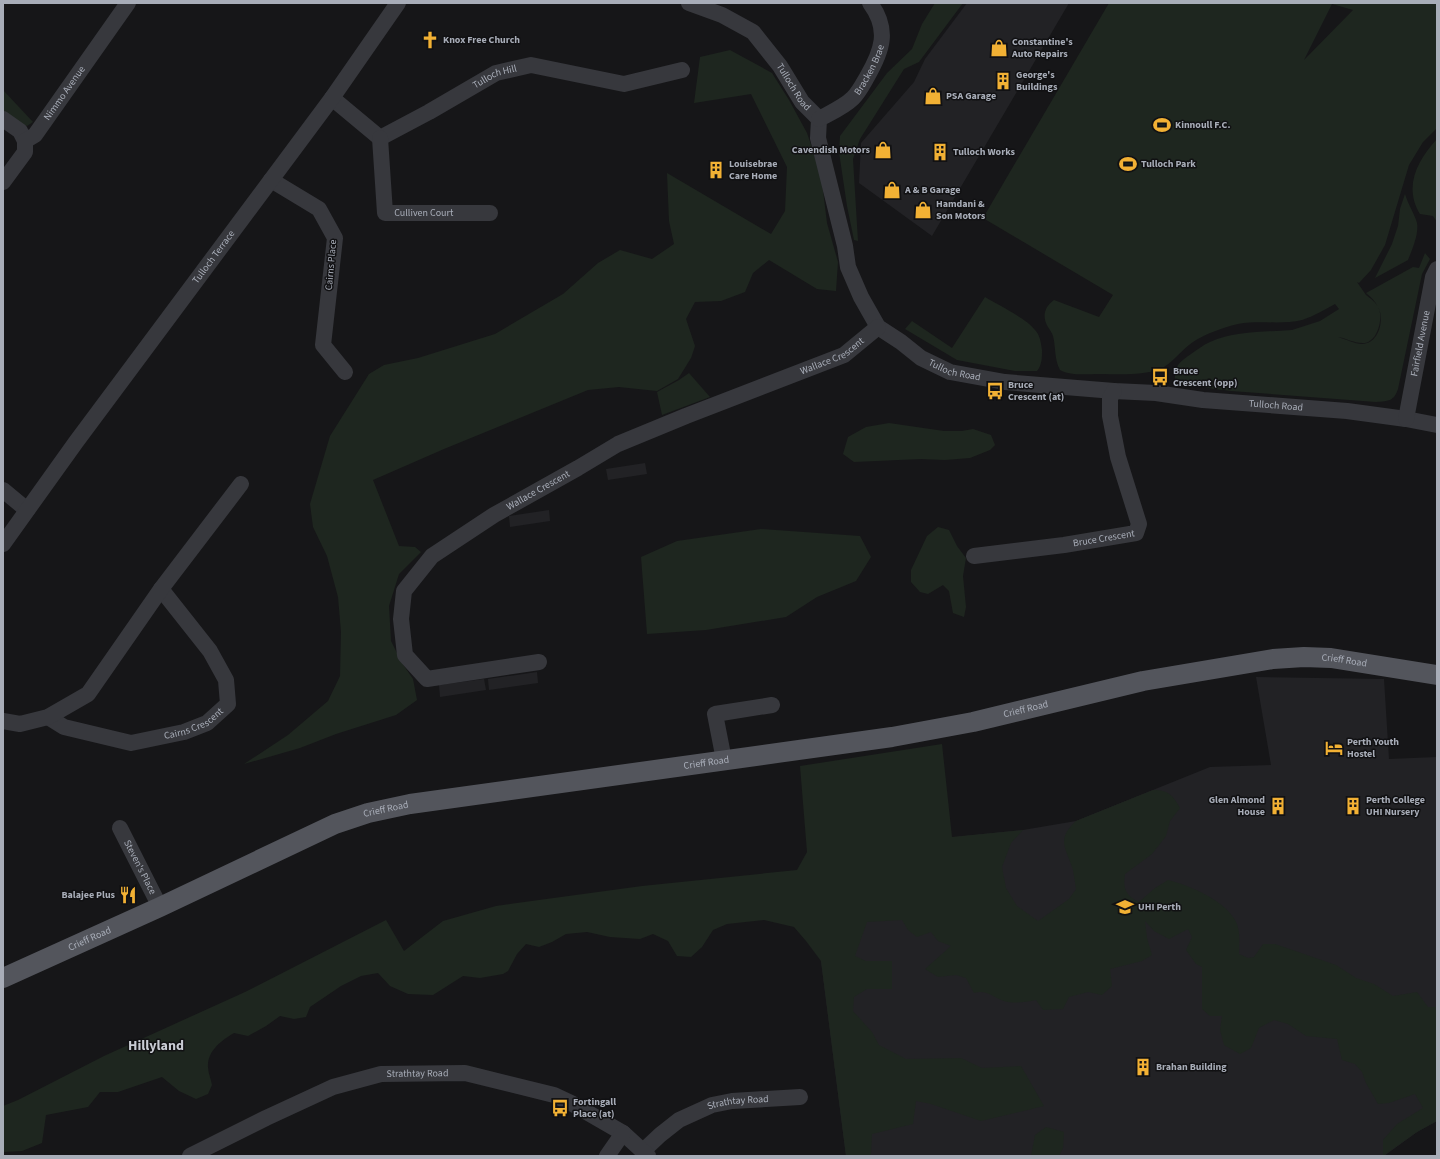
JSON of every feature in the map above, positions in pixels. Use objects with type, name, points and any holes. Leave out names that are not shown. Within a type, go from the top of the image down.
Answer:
[{"type":"main road","name":"Crieff Road","points":[[3,978],[160,907],[335,824],[368,813],[410,804],[892,737],[936,729],[1143,681],[1273,659],[1304,657],[1331,658],[1437,675]]},
{"type":"street","name":"Nimmo Avenue","points":[[25,141],[35,135],[128,3]]},
{"type":"street","name":"Tulloch Terrace","points":[[3,544],[76,442],[332,98],[398,3]]},
{"type":"street","name":"Tulloch Road","points":[[689,3],[722,15],[753,32],[780,66],[802,102],[819,119],[818,138],[845,246],[848,267],[861,297],[878,327],[901,342],[920,358],[950,372],[1005,382],[1156,393],[1203,400],[1347,411],[1437,425]]},
{"type":"street","name":"Bracken Brae","points":[[819,119],[833,112],[854,97],[876,61],[882,45],[882,30],[878,15],[870,3]]},
{"type":"street","name":"Tulloch Hill","points":[[380,138],[429,112],[496,73],[531,65],[624,84],[682,70]]},
{"type":"street","points":[[332,98],[380,138]]},
{"type":"street","points":[[3,119],[20,131],[25,141],[24,152],[3,182]]},
{"type":"street","name":"Culliven Court","points":[[380,138],[385,213],[490,213]]},
{"type":"street","name":"Cairns Place","points":[[271,180],[319,209],[335,238],[323,345],[345,372]]},
{"type":"street","name":"Fairfield Avenue","points":[[1406,419],[1433,277],[1437,269]]},
{"type":"street","name":"Wallace Crescent","points":[[539,662],[428,679],[405,655],[401,618],[404,591],[432,556],[494,514],[578,468],[618,444],[844,355],[878,327]]},
{"type":"street","name":"Bruce Crescent","points":[[974,556],[1094,541],[1136,532],[1139,524],[1118,458],[1110,416],[1110,398],[1114,391]]},
{"type":"street","points":[[3,721],[20,724],[48,717],[88,694],[162,589],[240,484]]},
{"type":"street","points":[[3,490],[27,510]]},
{"type":"street","name":"Cairns Crescent","points":[[48,717],[64,727],[131,743],[184,732],[207,723],[228,704],[226,680],[210,651],[162,589]]},
{"type":"street","points":[[724,760],[715,714],[772,705]]},
{"type":"street","name":"Steven's Place","points":[[120,828],[160,907]]},
{"type":"street","name":"Strathtay Road","points":[[190,1156],[266,1118],[333,1088],[381,1074],[465,1073],[554,1095],[623,1133],[646,1153],[660,1135],[679,1120],[712,1105],[732,1101],[800,1097]]},
{"type":"street","points":[[607,1156],[623,1133]]},
{"type":"shaded area","points":[[935,3],[963,3],[919,62],[904,69],[860,139],[853,159],[858,241],[854,240],[839,152],[840,136],[887,73],[912,49],[922,24]]},
{"type":"shaded area","points":[[967,3],[1069,3],[932,236],[859,183],[861,143],[914,82],[925,59]]},
{"type":"shaded area","points":[[1109,3],[1437,3],[1437,128],[1423,142],[1409,165],[1385,245],[1371,270],[1359,283],[1357,282],[1366,295],[1378,306],[1366,293],[1413,267],[1419,268],[1425,253],[1430,259],[1422,274],[1398,389],[1395,396],[1390,400],[1376,402],[1231,391],[1208,388],[1175,380],[1178,364],[1207,343],[1220,338],[1240,334],[1292,330],[1320,321],[1339,309],[1335,304],[1302,320],[1238,324],[1215,331],[1193,342],[1165,366],[1146,373],[1079,374],[1064,372],[1060,370],[1057,362],[1053,336],[1045,320],[1046,309],[1054,300],[1099,317],[1113,295],[983,218]],"holes":[[[1332,4],[1353,10],[1304,60]],[[1379,310],[1381,318],[1379,330],[1373,340],[1368,343],[1359,344],[1338,337],[1359,343],[1372,340],[1378,330],[1380,319]]]},
{"type":"shaded area","points":[[730,50],[772,73],[807,133],[821,174],[827,223],[838,262],[836,291],[817,289],[769,260],[753,273],[745,292],[721,301],[695,302],[686,319],[695,346],[691,358],[678,379],[657,391],[619,387],[588,390],[373,480],[399,546],[415,547],[421,552],[399,574],[389,606],[391,641],[402,663],[413,679],[417,700],[396,715],[336,734],[300,748],[244,764],[288,735],[328,701],[340,676],[341,632],[338,597],[327,556],[313,527],[310,504],[330,436],[369,374],[384,365],[418,358],[495,334],[563,294],[598,263],[620,250],[652,259],[674,244],[669,221],[667,173],[771,234],[785,211],[787,167],[751,94],[694,103],[700,57]]},
{"type":"shaded area","points":[[3,90],[33,122],[27,126],[17,122],[3,111]]},
{"type":"shaded area","points":[[1437,139],[1437,222],[1433,216],[1420,214],[1415,204],[1413,184],[1419,165],[1430,147]]},
{"type":"shaded area","points":[[1405,194],[1417,223],[1417,232],[1413,247],[1408,260],[1375,278],[1392,244],[1398,226],[1400,209]]},
{"type":"shaded area","points":[[985,297],[1019,316],[1031,325],[1037,332],[1040,339],[1042,359],[1037,371],[1015,371],[957,360],[905,329],[912,321],[952,348]]},
{"type":"shaded area","points":[[689,373],[710,397],[662,415],[657,392]]},
{"type":"shaded area","points":[[889,423],[944,431],[962,431],[973,429],[991,435],[995,445],[990,450],[970,458],[945,460],[921,459],[854,462],[843,454],[848,437],[866,427]]},
{"type":"shaded area","points":[[645,463],[647,474],[608,480],[606,469]]},
{"type":"shaded area","points":[[549,510],[550,521],[510,527],[509,516]]},
{"type":"shaded area","points":[[938,527],[949,530],[957,546],[966,558],[963,576],[966,607],[964,617],[953,613],[949,591],[943,585],[928,594],[920,592],[911,582],[911,570],[927,536]]},
{"type":"shaded area","points":[[761,529],[860,536],[871,557],[856,581],[817,597],[786,617],[706,630],[647,634],[641,557],[677,541]]},
{"type":"shaded area","points":[[537,672],[538,683],[489,690],[488,679]]},
{"type":"shaded area","name":"UHI Perth","points":[[1256,677],[1384,679],[1389,759],[1437,757],[1437,1121],[1417,1132],[1384,1156],[846,1156],[807,852],[1023,830],[1076,821],[1210,767],[1271,765]]},
{"type":"shaded area","points":[[484,679],[486,690],[440,697],[439,685]]},
{"type":"shaded area","points":[[942,744],[952,837],[1023,830],[1011,843],[1002,867],[1006,888],[1017,906],[1038,921],[1069,899],[1076,889],[1073,870],[1064,845],[1064,839],[1076,821],[1153,790],[1163,791],[1170,794],[1180,808],[1170,821],[1166,836],[1152,854],[1125,874],[1124,884],[1128,894],[1139,902],[1155,888],[1168,880],[1177,883],[1205,894],[1230,912],[1238,928],[1239,954],[1248,958],[1254,957],[1263,944],[1275,944],[1336,965],[1356,978],[1374,984],[1393,996],[1417,992],[1428,1007],[1437,1007],[1437,1121],[1417,1132],[1383,1156],[1383,1140],[1397,1124],[1423,1108],[1415,1094],[1389,1103],[1378,1104],[1366,1083],[1362,1072],[1355,1064],[1342,1060],[1337,1039],[1306,1036],[1288,1024],[1274,1020],[1259,1028],[1251,1048],[1240,1054],[1224,1045],[1220,1030],[1222,1016],[1210,1016],[1202,1009],[1202,967],[1196,964],[1186,950],[1192,937],[1188,929],[1169,939],[1154,931],[1145,921],[1147,938],[1152,955],[1142,961],[1110,969],[1112,986],[1102,995],[1088,992],[1069,997],[1063,1009],[1043,1010],[1036,1000],[1012,1002],[1004,1001],[982,992],[974,993],[966,978],[956,975],[938,977],[925,969],[951,946],[938,941],[931,932],[917,937],[908,930],[902,920],[867,922],[855,956],[866,961],[892,961],[892,989],[867,989],[854,997],[853,1011],[872,1032],[879,1045],[906,1059],[961,1058],[982,1068],[1021,1066],[1044,1106],[981,1121],[931,1104],[916,1101],[913,1124],[872,1134],[871,1154],[869,1156],[846,1156],[821,961],[794,927],[764,920],[727,924],[713,930],[702,947],[691,957],[677,956],[668,941],[653,934],[640,939],[610,937],[587,932],[566,934],[539,947],[526,944],[517,954],[508,971],[503,974],[480,978],[463,976],[433,995],[408,994],[390,986],[378,973],[361,976],[341,986],[310,1007],[306,1017],[294,1019],[280,1016],[248,1036],[234,1033],[225,1039],[216,1047],[208,1061],[208,1069],[212,1085],[208,1094],[196,1099],[179,1091],[162,1077],[118,1092],[100,1092],[88,1107],[46,1115],[42,1143],[22,1151],[3,1152],[3,1106],[18,1100],[104,1056],[245,992],[386,920],[404,951],[443,921],[496,906],[642,886],[797,870],[807,852],[800,766]]},
{"type":"shaded area","points":[[1046,1127],[1064,1132],[1063,1148],[1059,1156],[1031,1156],[1035,1135]]},
{"type":"place","name":"Knox Free Church","points":[[430,40]]},
{"type":"place","name":"Constantine's Auto Repairs","points":[[999,48]]},
{"type":"place","name":"George's Buildings","points":[[1003,81]]},
{"type":"place","name":"PSA Garage","points":[[933,96]]},
{"type":"place","name":"Kinnoull F.C.","points":[[1162,125]]},
{"type":"place","name":"Cavendish Motors","points":[[883,150]]},
{"type":"place","name":"Tulloch Works","points":[[940,152]]},
{"type":"place","name":"Tulloch Park","points":[[1128,164]]},
{"type":"place","name":"Louisebrae Care Home","points":[[716,170]]},
{"type":"place","name":"A & B Garage","points":[[892,190]]},
{"type":"place","name":"Hamdani & Son Motors","points":[[923,210]]},
{"type":"place","name":"Bruce Crescent (opp)","points":[[1160,377]]},
{"type":"place","name":"Bruce Crescent (at)","points":[[995,391]]},
{"type":"place","name":"Perth Youth Hostel","points":[[1334,748]]},
{"type":"place","name":"Glen Almond House","points":[[1278,806]]},
{"type":"place","name":"Perth College UHI Nursery","points":[[1353,806]]},
{"type":"place","name":"Balajee Plus","points":[[128,895]]},
{"type":"place","name":"UHI Perth","points":[[1125,907]]},
{"type":"place","name":"Brahan Building","points":[[1143,1067]]},
{"type":"place","name":"Fortingall Place (at)","points":[[560,1108]]},
{"type":"district","name":"Hillyland","points":[[156,1046]]}]
